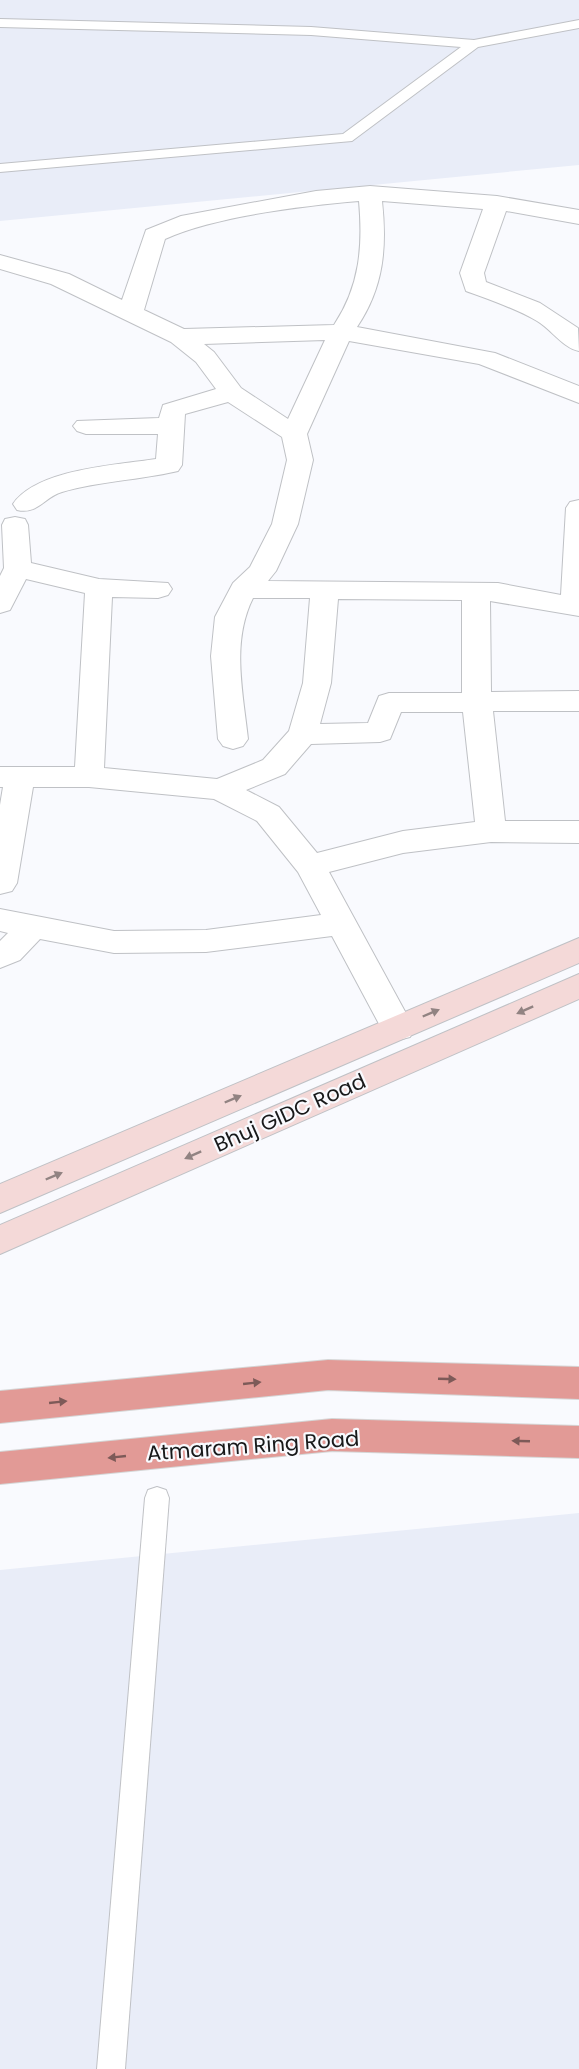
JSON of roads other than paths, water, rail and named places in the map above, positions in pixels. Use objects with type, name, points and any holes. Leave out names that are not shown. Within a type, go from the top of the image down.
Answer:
[{"type":"highway","points":[[0,1407],[328,1375],[579,1383]]},
{"type":"highway","name":"Atmaram Ring Road","points":[[0,1468],[332,1435],[579,1442]]},
{"type":"main road","name":"Bhuj GIDC Road","points":[[0,1199],[579,950]]},
{"type":"main road","name":"Bhuj GIDC Road","points":[[0,1240],[579,986]]},
{"type":"street","points":[[233,739],[225,656],[228,617],[243,590],[262,571],[285,524],[300,460],[294,434],[341,332],[356,310],[371,270],[374,235],[370,193]]},
{"type":"street","points":[[131,311],[154,235],[181,223],[316,198],[370,193],[497,203],[579,217]]},
{"type":"street","points":[[497,203],[472,273],[475,286],[535,309],[570,332],[579,344]]},
{"type":"street","points":[[0,262],[60,279],[131,311],[180,337],[205,357],[232,393],[294,434]]},
{"type":"street","points":[[180,337],[341,332],[424,345],[486,358],[579,395]]},
{"type":"street","points":[[0,604],[18,568],[21,514],[49,487],[99,475],[169,465],[172,410],[232,393]]},
{"type":"street","points":[[86,426],[171,426]]},
{"type":"street","points":[[243,590],[498,592],[576,606],[579,508]]},
{"type":"street","points":[[18,568],[99,588],[158,589]]},
{"type":"street","points":[[89,777],[99,588]]},
{"type":"street","points":[[220,789],[274,767],[303,734],[317,683],[325,589]]},
{"type":"street","points":[[476,592],[477,702],[491,831]]},
{"type":"street","points":[[303,734],[381,732],[389,703],[579,701]]},
{"type":"street","points":[[1,883],[10,778],[89,777],[220,789],[268,814],[310,866],[398,1028]]},
{"type":"street","points":[[310,866],[403,842],[491,831],[579,832]]},
{"type":"street","points":[[0,920],[114,942],[206,941],[342,923]]},
{"type":"street","points":[[0,956],[9,952],[32,927]]},
{"type":"lane","points":[[0,23],[311,31],[474,44],[579,24]]},
{"type":"lane","points":[[0,168],[347,138],[474,44]]},
{"type":"lane","points":[[111,2069],[157,1498]]}]
